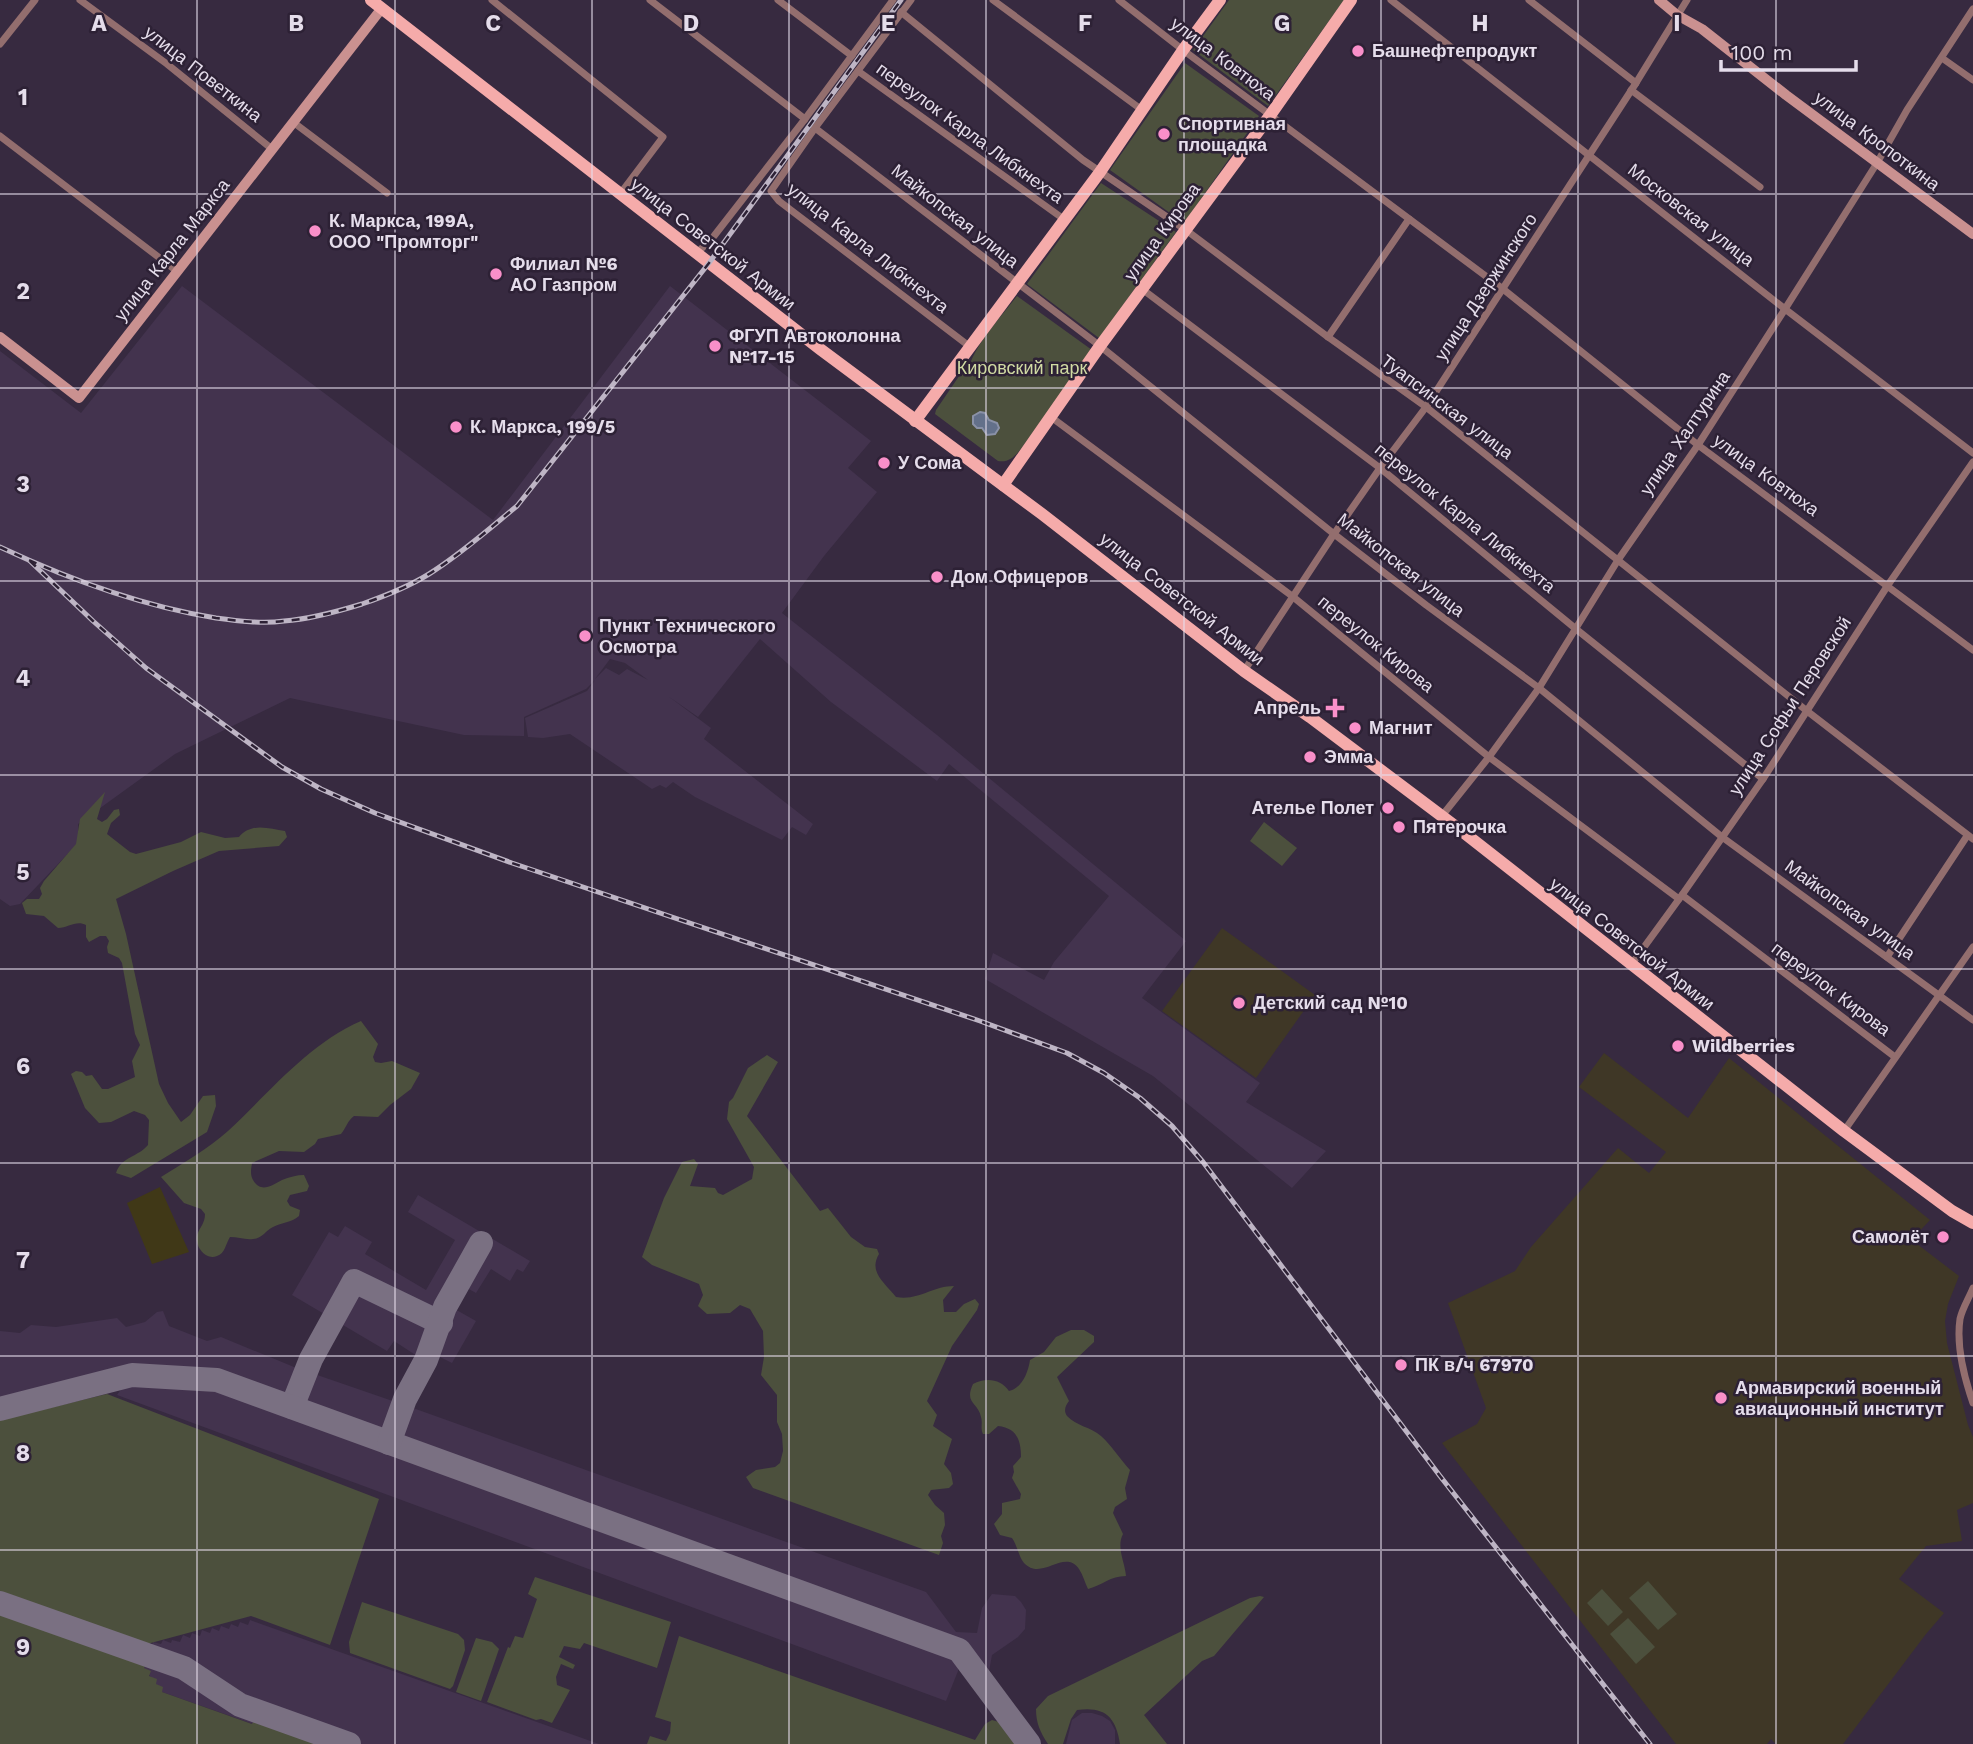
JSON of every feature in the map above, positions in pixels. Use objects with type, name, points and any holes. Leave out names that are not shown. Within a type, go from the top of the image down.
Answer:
[{"type":"main road","points":[[915,421],[1100,172],[1220,0]]},
{"type":"main road","name":"улица Кирова","points":[[1003,485],[1100,346],[1351,0]]},
{"type":"main road","name":"улица Советской Армии","points":[[380,3],[620,194],[915,421],[1003,485],[1244,671],[1463,832],[1844,1131],[1941,1203],[1973,1223]]},
{"type":"street","points":[[0,44],[35,0]]},
{"type":"street","name":"улица Поветкина","points":[[80,0],[167,64],[272,149]]},
{"type":"street","points":[[492,0],[663,137],[620,194]]},
{"type":"street","points":[[650,0],[804,119]]},
{"type":"street","points":[[778,0],[852,56]]},
{"type":"street","name":"улица Карла Либкнехта","points":[[911,0],[771,191],[779,201],[969,346]]},
{"type":"street","points":[[993,0],[1142,110]]},
{"type":"street","name":"улица Ковтюха","points":[[1119,0],[1503,289],[1698,445],[1973,650]]},
{"type":"street","name":"Московская улица","points":[[1391,0],[1973,453]]},
{"type":"street","points":[[1529,0],[1636,83]]},
{"type":"street","name":"улица Кропоткина","points":[[1659,0],[1677,15],[1702,29],[1973,234]]},
{"type":"street","name":"улица Дзержинского","points":[[1244,671],[1334,534],[1426,407],[1687,0]]},
{"type":"street","points":[[697,253],[714,236],[804,119],[890,1]]},
{"type":"street","name":"улица Карла Маркса","points":[[0,337],[79,398],[293,122],[380,3]]},
{"type":"street","name":"улица Халтурина","points":[[1441,817],[1539,688],[1618,561],[1698,445],[1785,309],[1877,163],[1907,110],[1973,9]]},
{"type":"street","name":"Туапсинская улица","points":[[901,12],[1083,160],[1186,230],[1426,407],[1807,711],[1970,837],[1887,957]]},
{"type":"street","points":[[1942,58],[1973,80]]},
{"type":"street","name":"переулок Карла Либкнехта","points":[[858,71],[1065,220]]},
{"type":"street","points":[[1631,90],[1760,187]]},
{"type":"street","points":[[293,122],[387,193]]},
{"type":"street","name":"Майкопская улица","points":[[815,128],[1100,346],[1334,534],[1539,688],[1722,837],[1973,1020]]},
{"type":"street","points":[[0,136],[177,272]]},
{"type":"street","points":[[1328,337],[1409,219]]},
{"type":"street","name":"переулок Карла Либкнехта","points":[[1142,289],[1380,468],[1763,779]]},
{"type":"street","name":"переулок Кирова","points":[[1051,417],[1292,596],[1489,757],[1895,1057]]},
{"type":"street","name":"улица Софьи Перовской","points":[[1630,965],[1763,779],[1888,585],[1973,462]]},
{"type":"street","points":[[1844,1131],[1973,947]]},
{"type":"street","points":[[1973,1287],[1960,1317],[1959,1339],[1965,1380],[1973,1403]]},
{"type":"shaded area","points":[[182,286],[493,520],[670,286],[871,441],[848,468],[877,492],[824,556],[782,613],[937,735],[1186,941],[1142,998],[1260,1083],[1246,1102],[1326,1151],[1292,1188],[1153,1076],[985,979],[993,953],[1044,980],[1054,962],[1109,896],[949,764],[937,781],[831,702],[760,639],[698,717],[668,696],[711,728],[704,739],[813,824],[806,835],[792,827],[782,840],[695,797],[673,782],[666,788],[660,785],[652,789],[570,734],[528,737],[525,718],[587,691],[595,680],[586,689],[524,717],[524,736],[464,735],[290,698],[175,754],[78,824],[78,843],[20,904],[10,906],[0,899],[0,351],[81,413]],"holes":[[[610,659],[625,663],[648,680],[627,669],[619,675],[606,668],[595,679]]]},
{"type":"shaded area","name":"Детский сад №10","points":[[1222,928],[1315,995],[1256,1078],[1162,1011]]},
{"type":"shaded area","name":"Армавирский военный авиационный институт","points":[[1604,1053],[1688,1118],[1729,1058],[1930,1220],[1916,1235],[1917,1244],[1959,1276],[1948,1304],[1945,1321],[1947,1343],[1973,1437],[1973,1503],[1957,1510],[1962,1541],[1926,1546],[1899,1579],[1944,1613],[1843,1744],[1776,1744],[1771,1739],[1767,1744],[1676,1744],[1442,1443],[1477,1424],[1486,1408],[1448,1303],[1515,1271],[1531,1247],[1618,1148],[1649,1173],[1666,1152],[1579,1087]]},
{"type":"shaded area","points":[[418,1195],[530,1261],[523,1272],[517,1269],[510,1281],[491,1269],[476,1293],[465,1287],[453,1308],[476,1321],[452,1363],[440,1357],[434,1367],[394,1341],[387,1351],[292,1295],[329,1232],[338,1237],[345,1226],[372,1242],[365,1254],[426,1290],[455,1240],[408,1212]]},
{"type":"shaded area","points":[[163,1311],[169,1326],[207,1341],[221,1337],[294,1367],[926,1592],[956,1632],[977,1633],[982,1608],[992,1594],[1015,1596],[1026,1610],[1025,1629],[992,1655],[988,1677],[960,1639],[958,1671],[946,1701],[117,1395],[131,1375],[0,1409],[0,1331],[20,1333],[31,1325],[56,1327],[117,1318],[126,1327],[145,1322],[157,1312]]},
{"type":"shaded area","points":[[250,1620],[599,1744],[331,1744],[256,1717],[253,1724],[162,1692],[144,1668],[153,1642],[180,1642],[183,1635],[190,1638],[192,1633],[200,1636],[202,1630],[210,1633],[212,1628],[219,1631],[221,1626],[229,1629],[231,1624],[238,1627],[240,1622],[248,1625]]},
{"type":"shaded area","points":[[1082,1713],[1092,1713],[1110,1721],[1115,1730],[1115,1744],[1066,1744],[1072,1720]]},
{"type":"green space","points":[[1229,0],[1344,0],[1268,106],[1193,50]]},
{"type":"green space","points":[[1185,63],[1259,116],[1184,223],[1110,170]]},
{"type":"green space","points":[[1101,183],[1176,232],[1099,338],[1027,284]]},
{"type":"green space","name":"Кировский парк","points":[[1017,296],[1092,350],[1018,452],[1009,460],[998,461],[935,414],[968,363],[970,365],[984,339]]},
{"type":"green space","points":[[105,792],[97,819],[102,822],[114,810],[119,809],[120,815],[111,823],[107,834],[136,854],[181,842],[201,832],[225,838],[239,837],[249,829],[261,828],[285,831],[287,837],[279,846],[219,851],[116,899],[159,1084],[168,1103],[181,1122],[190,1115],[203,1096],[215,1095],[216,1106],[207,1132],[131,1178],[116,1173],[126,1160],[148,1145],[149,1120],[145,1115],[134,1111],[111,1122],[99,1123],[85,1108],[71,1074],[76,1071],[86,1076],[92,1075],[102,1089],[135,1077],[132,1061],[140,1045],[135,1034],[122,963],[119,958],[108,953],[109,941],[106,936],[89,942],[86,925],[79,923],[58,928],[44,916],[26,914],[22,903],[27,899],[39,899],[44,881],[76,844],[80,819]]},
{"type":"green space","points":[[1264,822],[1297,848],[1282,866],[1250,841]]},
{"type":"green space","points":[[361,1021],[378,1044],[373,1057],[375,1062],[392,1061],[420,1073],[411,1089],[378,1117],[354,1116],[341,1134],[318,1139],[304,1152],[279,1151],[252,1163],[253,1180],[260,1187],[304,1175],[309,1186],[307,1191],[290,1195],[287,1201],[290,1206],[300,1210],[299,1216],[256,1238],[230,1237],[220,1255],[213,1257],[205,1254],[199,1248],[197,1235],[205,1214],[201,1209],[184,1203],[161,1177],[220,1138],[306,1056]]},
{"type":"green space","points":[[767,1055],[778,1062],[747,1116],[820,1211],[828,1208],[851,1237],[865,1247],[877,1249],[877,1272],[896,1297],[912,1297],[954,1286],[943,1300],[944,1312],[956,1312],[975,1299],[979,1304],[952,1346],[927,1401],[937,1415],[933,1426],[952,1439],[944,1464],[951,1473],[953,1484],[949,1488],[931,1490],[928,1495],[944,1513],[945,1525],[941,1536],[943,1543],[939,1555],[753,1488],[746,1477],[756,1470],[775,1467],[780,1463],[783,1451],[782,1434],[777,1422],[777,1395],[761,1375],[764,1357],[763,1331],[750,1309],[740,1305],[730,1313],[707,1314],[698,1306],[703,1295],[699,1284],[652,1265],[642,1257],[664,1198],[682,1162],[694,1159],[698,1164],[690,1186],[715,1188],[723,1195],[752,1179],[754,1167],[727,1119],[729,1102],[748,1068]]},
{"type":"green space","points":[[1071,1330],[1084,1330],[1094,1336],[1094,1342],[1057,1377],[1069,1401],[1065,1408],[1066,1414],[1101,1436],[1130,1470],[1125,1488],[1127,1499],[1115,1507],[1113,1513],[1123,1534],[1121,1549],[1126,1576],[1115,1577],[1088,1589],[1079,1569],[1073,1563],[1031,1568],[1022,1560],[1012,1538],[1000,1535],[994,1524],[1002,1514],[1002,1503],[1020,1499],[1021,1494],[1012,1478],[1013,1466],[1021,1457],[1020,1445],[1013,1432],[1004,1427],[998,1426],[989,1434],[983,1434],[982,1419],[970,1395],[973,1384],[983,1380],[998,1382],[1009,1391],[1014,1389],[1024,1379],[1030,1360],[1044,1352],[1056,1337]]},
{"type":"green space","points":[[107,1394],[379,1499],[330,1645],[251,1616],[147,1644],[0,1592],[0,1420]]},
{"type":"green space","points":[[535,1577],[671,1622],[657,1668],[584,1643],[580,1649],[564,1646],[559,1657],[575,1665],[573,1669],[561,1664],[556,1677],[557,1685],[570,1690],[552,1723],[487,1702],[508,1647],[510,1648],[515,1636],[523,1638],[537,1599],[528,1594]]},
{"type":"green space","points":[[1648,1581],[1677,1614],[1658,1630],[1629,1598]]},
{"type":"green space","points":[[1602,1589],[1623,1612],[1608,1626],[1587,1603]]},
{"type":"green space","points":[[1264,1597],[1214,1656],[1202,1661],[1144,1715],[1167,1744],[1120,1744],[1112,1720],[1102,1712],[1087,1709],[1077,1710],[1071,1719],[1063,1744],[1048,1744],[1039,1727],[1036,1709],[1048,1696],[1250,1598]]},
{"type":"green space","points":[[362,1602],[458,1634],[464,1640],[465,1650],[453,1686],[450,1689],[350,1653],[349,1642]]},
{"type":"green space","points":[[0,1613],[146,1664],[144,1668],[151,1671],[149,1676],[157,1679],[156,1684],[163,1687],[162,1692],[252,1724],[256,1717],[331,1744],[0,1744]]},
{"type":"green space","points":[[1628,1618],[1655,1647],[1636,1664],[1610,1634]]},
{"type":"green space","points":[[679,1636],[975,1740],[985,1724],[992,1720],[999,1722],[1015,1744],[647,1744],[650,1736],[666,1741],[670,1733],[671,1722],[655,1717]]},
{"type":"green space","points":[[476,1638],[492,1642],[499,1649],[481,1701],[456,1692]]},
{"type":"sand","points":[[160,1187],[189,1252],[152,1264],[127,1203]]},
{"type":"water","points":[[980,412],[997,423],[999,428],[995,434],[987,435],[982,428],[973,424],[973,416]]},
{"type":"taxiway","points":[[389,1443],[405,1399],[426,1360],[445,1307],[481,1243]]},
{"type":"taxiway","points":[[292,1407],[311,1359],[354,1281],[441,1323]]},
{"type":"taxiway","points":[[0,1409],[132,1375],[217,1380],[959,1650],[1029,1744]]},
{"type":"taxiway","points":[[0,1603],[184,1668],[240,1705],[349,1744]]},
{"type":"railway","points":[[0,547],[52,570],[133,599],[188,613],[250,622],[294,620],[333,612],[388,594],[429,574],[464,550],[517,506],[709,263],[901,0]]},
{"type":"railway","points":[[30,561],[146,668],[282,767],[321,789],[375,813],[512,863],[1067,1053],[1104,1073],[1140,1098],[1172,1126],[1203,1162],[1440,1476],[1650,1744]]},
{"type":"place","name":"Башнефтепродукт","points":[[1358,51]]},
{"type":"place","name":"Спортивная площадка","points":[[1164,134]]},
{"type":"place","name":"К. Маркса, 199А, ООО \"Промторг\"","points":[[315,231]]},
{"type":"place","name":"Филиал №6 АО Газпром","points":[[496,274]]},
{"type":"place","name":"ФГУП Автоколонна №17-15","points":[[715,346]]},
{"type":"place","name":"К. Маркса, 199/5","points":[[456,427]]},
{"type":"place","name":"У Сома","points":[[884,463]]},
{"type":"place","name":"Дом Офицеров","points":[[937,577]]},
{"type":"place","name":"Пункт Технического Осмотра","points":[[585,636]]},
{"type":"place","name":"Апрель","points":[[1335,708]]},
{"type":"place","name":"Магнит","points":[[1355,728]]},
{"type":"place","name":"Эмма","points":[[1310,757]]},
{"type":"place","name":"Ателье Полет","points":[[1388,808]]},
{"type":"place","name":"Пятерочка","points":[[1399,827]]},
{"type":"place","name":"Детский сад №10","points":[[1239,1003]]},
{"type":"place","name":"Wildberries","points":[[1678,1046]]},
{"type":"place","name":"Самолёт","points":[[1943,1237]]},
{"type":"place","name":"ПК в/ч 67970","points":[[1401,1365]]},
{"type":"place","name":"Армавирский военный авиационный институт","points":[[1721,1398]]}]
